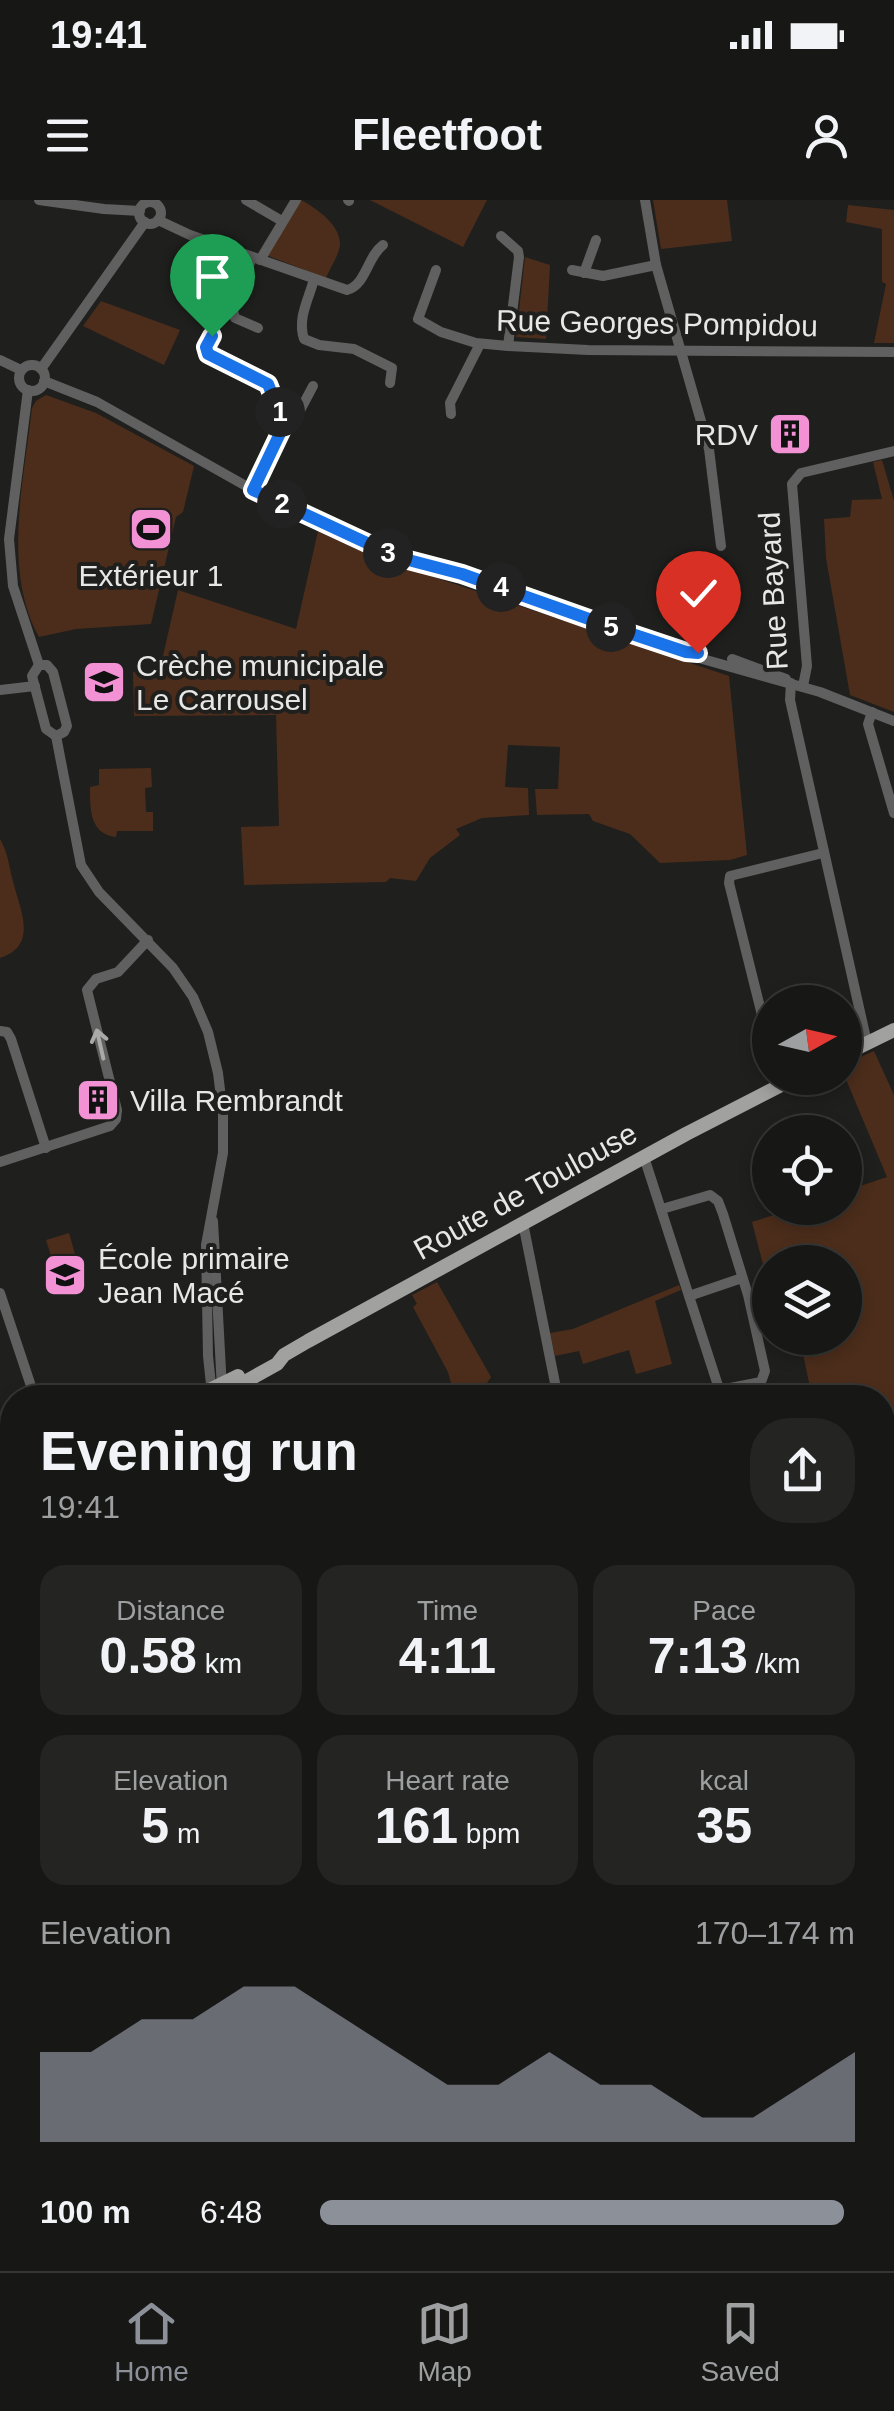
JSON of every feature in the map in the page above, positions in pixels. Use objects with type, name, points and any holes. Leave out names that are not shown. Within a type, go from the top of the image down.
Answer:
[{"type":"main road","points":[[862,1046],[894,1030]]},
{"type":"main road","name":"Route de Toulouse","points":[[234,1385],[757,1095]]},
{"type":"street","points":[[39,200],[142,216],[150,224],[158,220],[161,210],[159,202],[145,203],[142,216],[42,375],[36,390],[28,390],[19,382],[21,370],[28,365],[42,375],[253,490],[397,557],[482,580],[686,652],[727,658],[779,674],[894,721]]},
{"type":"street","points":[[246,200],[282,221]]},
{"type":"street","points":[[284,425],[268,384],[208,354],[206,347],[256,258],[296,200]]},
{"type":"street","points":[[645,200],[656,265],[708,449],[721,546]]},
{"type":"street","points":[[158,220],[347,290],[354,289],[375,251],[383,245]]},
{"type":"street","points":[[501,236],[520,257],[508,346]]},
{"type":"street","points":[[596,240],[578,272],[603,276],[656,265]]},
{"type":"street","name":"Rue Georges Pompidou","points":[[436,270],[418,319],[441,332],[480,344],[681,351],[894,352]]},
{"type":"street","points":[[314,279],[303,310],[304,339],[354,349],[392,368],[390,383]]},
{"type":"street","points":[[188,294],[228,309],[235,318],[258,328]]},
{"type":"street","points":[[452,414],[450,403],[480,344]]},
{"type":"street","points":[[0,360],[21,370]]},
{"type":"street","points":[[253,490],[284,425],[296,420],[313,386]]},
{"type":"street","points":[[28,390],[10,521],[10,565],[18,608],[39,665]]},
{"type":"street","name":"Rue Bayard","points":[[867,1043],[790,698],[807,671],[792,484],[801,473],[894,451]]},
{"type":"street","points":[[56,736],[67,726],[52,669],[39,665],[32,673],[34,686],[46,730],[56,736],[82,865],[99,892],[148,940],[193,997],[208,1032],[223,1114],[223,1153],[212,1216],[218,1385]]},
{"type":"street","points":[[0,690],[34,686]]},
{"type":"street","points":[[872,712],[868,724],[894,814]]},
{"type":"street","points":[[754,985],[730,876],[823,853]]},
{"type":"street","points":[[0,1162],[110,1126],[116,1120],[118,1110],[86,990],[96,979],[118,972],[148,940]]},
{"type":"street","points":[[0,1031],[7,1032],[11,1040],[46,1148]]},
{"type":"street","points":[[644,1157],[718,1385]]},
{"type":"street","points":[[662,1209],[706,1195],[716,1198],[742,1278],[765,1378],[751,1385]]},
{"type":"street","points":[[523,1224],[555,1385]]},
{"type":"street","points":[[689,1296],[742,1278]]},
{"type":"street","points":[[0,1294],[32,1385]]},
{"type":"shaded area","points":[[301,200],[327,218],[339,238],[338,253],[326,278],[266,255]]},
{"type":"shaded area","points":[[370,200],[487,200],[463,247]]},
{"type":"shaded area","points":[[653,200],[727,200],[732,241],[661,249]]},
{"type":"shaded area","points":[[848,205],[894,210],[894,343],[874,343],[886,284],[882,282],[882,229],[846,222]]},
{"type":"shaded area","points":[[525,257],[550,265],[546,339],[516,337]]},
{"type":"shaded area","points":[[101,301],[180,330],[164,365],[83,326]]},
{"type":"shaded area","points":[[46,395],[96,413],[194,466],[183,512],[176,517],[151,624],[76,629],[39,637],[28,611],[18,554],[32,408]]},
{"type":"shaded area","points":[[882,460],[894,501],[894,712],[850,695],[826,558],[824,519],[850,517],[852,500],[882,499],[873,462]]},
{"type":"shaded area","points":[[318,531],[377,558],[729,676],[747,855],[730,860],[660,863],[630,834],[593,821],[589,814],[537,815],[535,789],[558,789],[560,747],[508,745],[505,787],[528,788],[529,815],[482,818],[456,829],[460,835],[430,858],[416,881],[390,878],[386,882],[244,885],[241,827],[279,826],[276,715],[134,716],[133,672],[152,670],[155,658],[162,660],[178,590],[296,629]]},
{"type":"shaded area","points":[[151,768],[152,787],[145,788],[146,812],[153,812],[153,831],[117,831],[116,837],[101,831],[93,820],[90,796],[90,787],[99,785],[99,769]]},
{"type":"shaded area","points":[[0,839],[24,927],[19,945],[0,958]]},
{"type":"shaded area","points":[[874,1051],[894,1095],[894,1385],[810,1385],[803,1355],[862,1355],[862,1245],[758,1245],[753,1225],[862,1225],[862,1185],[887,1177],[853,1095],[862,1095],[862,1056]]},
{"type":"shaded area","points":[[69,1233],[82,1278],[60,1284],[46,1240]]},
{"type":"shaded area","points":[[437,1282],[491,1377],[486,1385],[452,1385],[413,1307],[417,1304],[412,1295]]},
{"type":"shaded area","points":[[679,1285],[681,1290],[655,1301],[672,1364],[636,1374],[629,1350],[583,1364],[579,1351],[555,1356],[550,1333],[573,1329]]},
{"type":"place","name":"RDV","points":[[790,434]]},
{"type":"place","name":"Extérieur 1","points":[[151,529]]},
{"type":"place","name":"Crèche municipale Le Carrousel","points":[[104,682]]},
{"type":"place","name":"Villa Rembrandt","points":[[98,1100]]},
{"type":"place","name":"École primaire Jean Macé","points":[[65,1275]]},
{"type":"route","points":[[212,336],[206,347],[208,354],[268,384],[284,425],[253,490],[397,557],[462,574],[698,653]]}]
